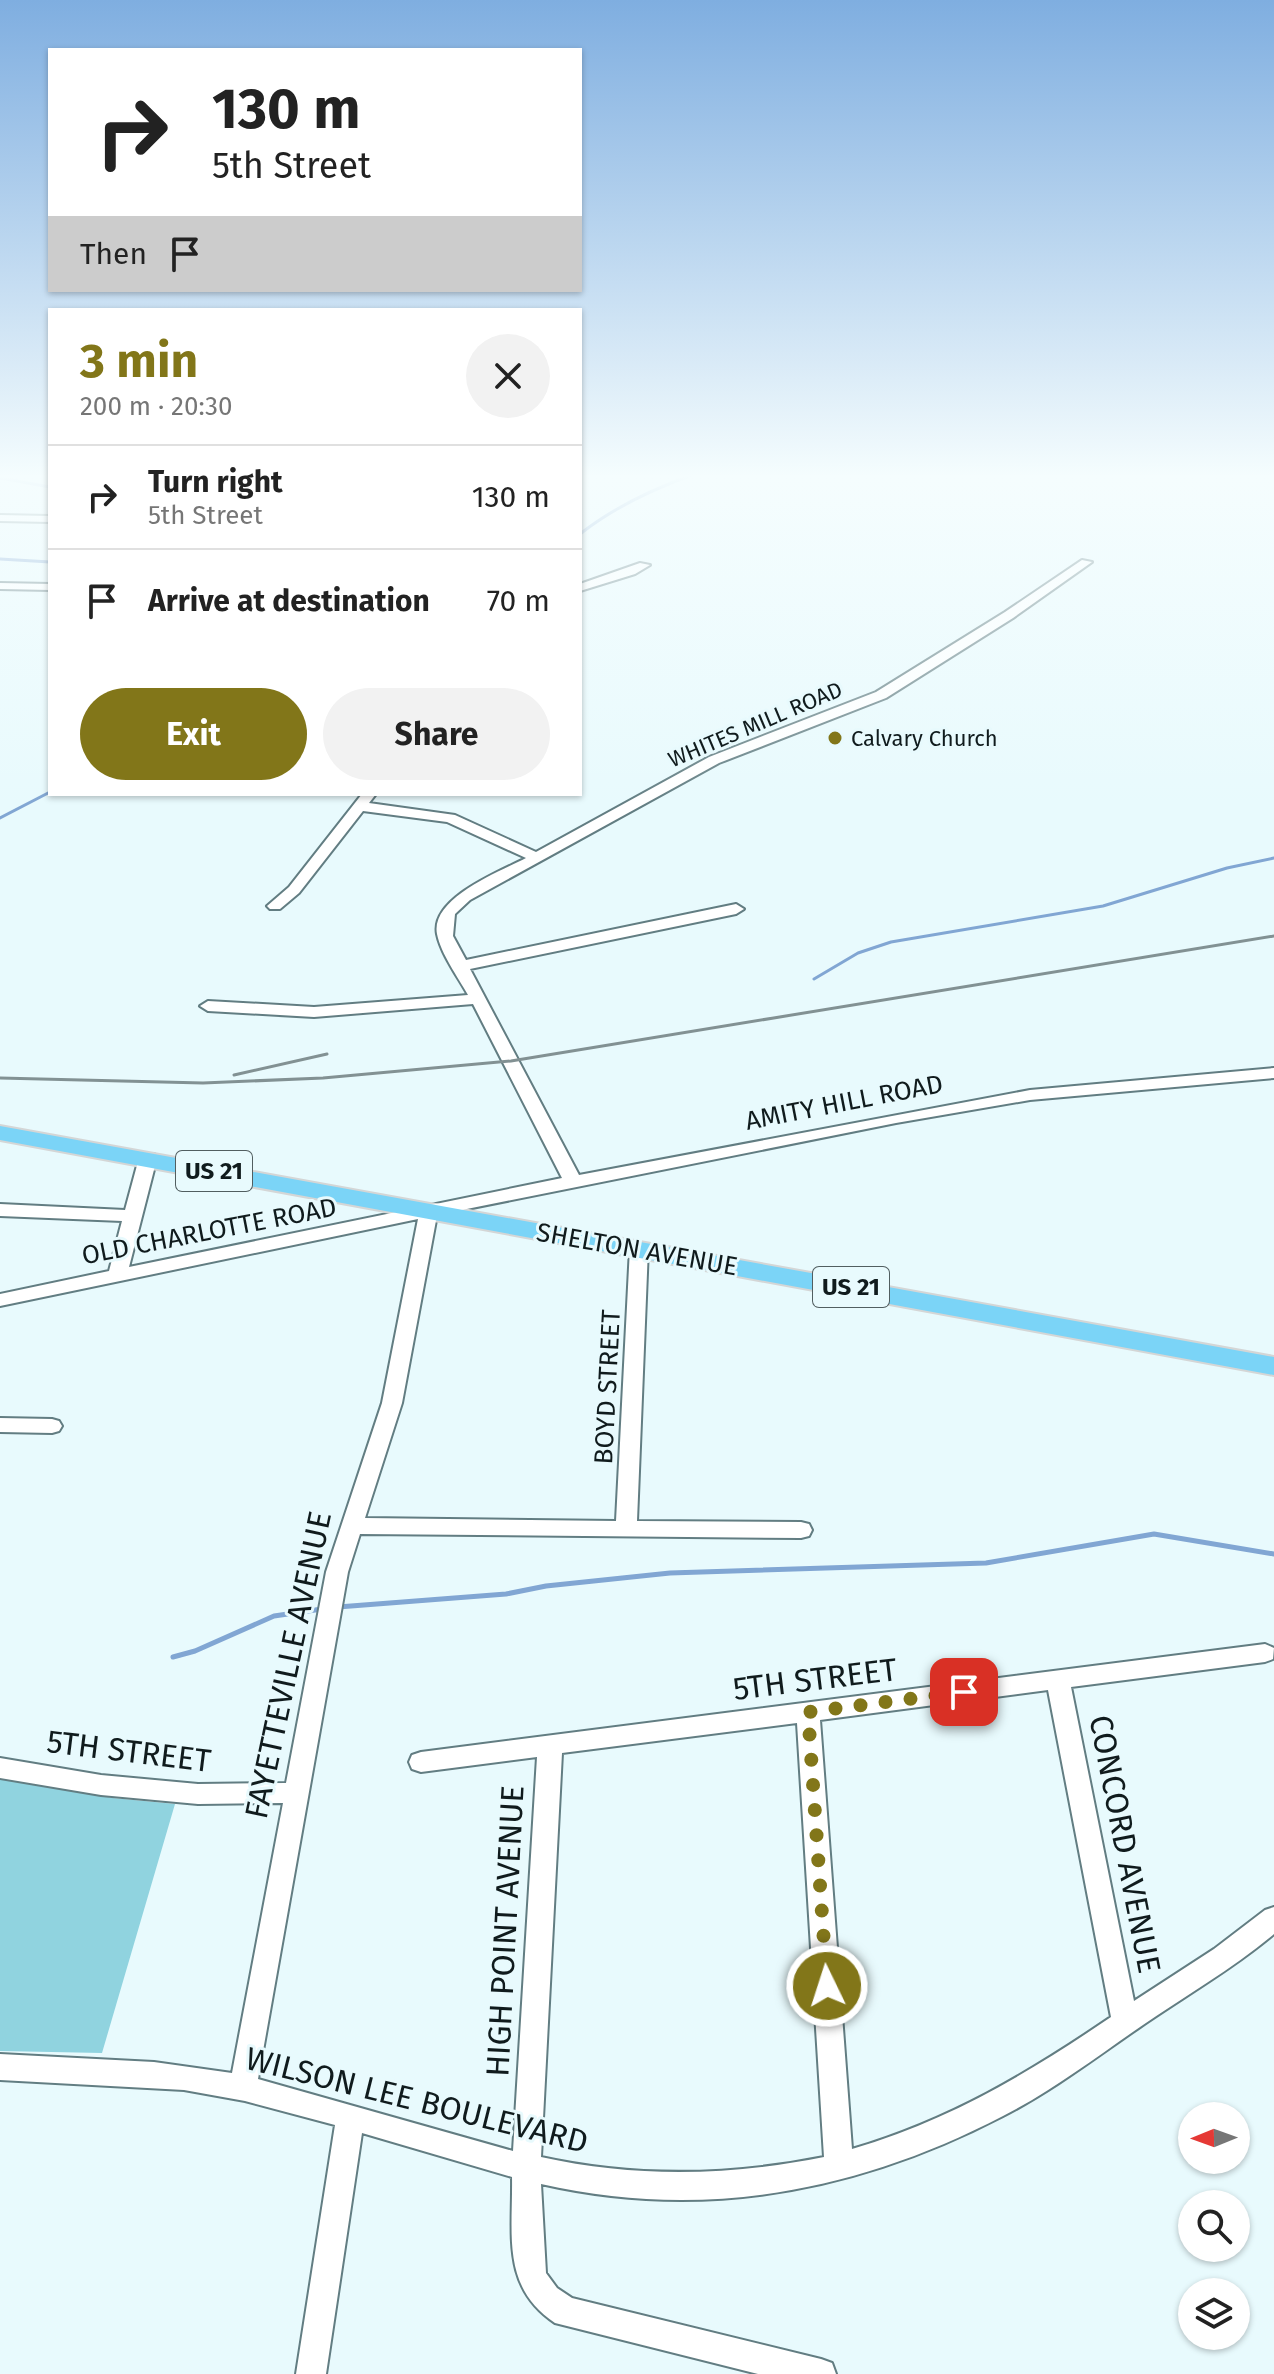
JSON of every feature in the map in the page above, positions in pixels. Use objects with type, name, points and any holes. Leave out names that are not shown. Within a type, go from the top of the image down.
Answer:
[{"type":"main road","name":"SHELTON AVENUE","points":[[0,1133],[1274,1366]]},
{"type":"street","points":[[0,586],[48,587]]},
{"type":"street","name":"WHITES MILL ROAD","points":[[573,1181],[445,934],[443,922],[450,909],[536,857],[714,760],[881,695],[1051,586]]},
{"type":"street","points":[[275,906],[294,890],[364,800],[450,818],[536,857]]},
{"type":"street","points":[[461,966],[736,909]]},
{"type":"street","points":[[208,1006],[314,1012],[478,999]]},
{"type":"street","name":"AMITY HILL ROAD","points":[[428,1213],[573,1181],[1030,1095],[1274,1073]]},
{"type":"street","points":[[117,1276],[148,1158]]},
{"type":"street","points":[[0,1210],[133,1216]]},
{"type":"street","name":"OLD CHARLOTTE ROAD","points":[[0,1300],[428,1213]]},
{"type":"street","name":"FAYETTEVILLE AVENUE","points":[[243,2088],[337,1572],[392,1403],[428,1213]]},
{"type":"street","name":"BOYD STREET","points":[[626,1529],[639,1248]]},
{"type":"street","points":[[0,1425],[52,1426]]},
{"type":"street","points":[[350,1526],[801,1530]]},
{"type":"street","name":"5TH STREET","points":[[421,1762],[1265,1653]]},
{"type":"street","name":"CONCORD AVENUE","points":[[1058,1680],[1125,2021]]},
{"type":"street","points":[[808,1712],[839,2168]]},
{"type":"street","name":"HIGH POINT AVENUE","points":[[550,1745],[526,2169],[528,2255],[532,2279],[546,2299],[566,2312],[821,2374]]},
{"type":"street","name":"5TH STREET","points":[[0,1768],[101,1785],[198,1794],[298,1793]]},
{"type":"street","name":"WILSON LEE BOULEVARD","points":[[0,2067],[150,2075],[243,2088],[452,2150],[526,2169],[610,2183],[689,2189],[768,2184],[839,2168],[948,2128],[1043,2079],[1274,1918]]},
{"type":"street","points":[[311,2374],[350,2118]]},
{"type":"shaded area","points":[[0,1775],[113,1798],[175,1804],[102,2053],[0,2051]]},
{"type":"waterway","points":[[0,818],[48,793]]},
{"type":"waterway","points":[[814,979],[858,953],[891,942],[1103,906],[1227,868],[1274,858]]},
{"type":"waterway","points":[[338,1607],[506,1594],[546,1586],[670,1573],[986,1563],[1154,1534],[1274,1554]]},
{"type":"waterway","points":[[173,1657],[195,1651],[274,1616],[322,1609]]},
{"type":"railway","points":[[0,1078],[203,1083],[323,1078],[511,1061],[1274,936]]},
{"type":"railway","points":[[234,1075],[327,1054]]},
{"type":"place","name":"Calvary Church","points":[[835,738]]},
{"type":"route","points":[[827,1986],[808,1712],[964,1692]]}]
